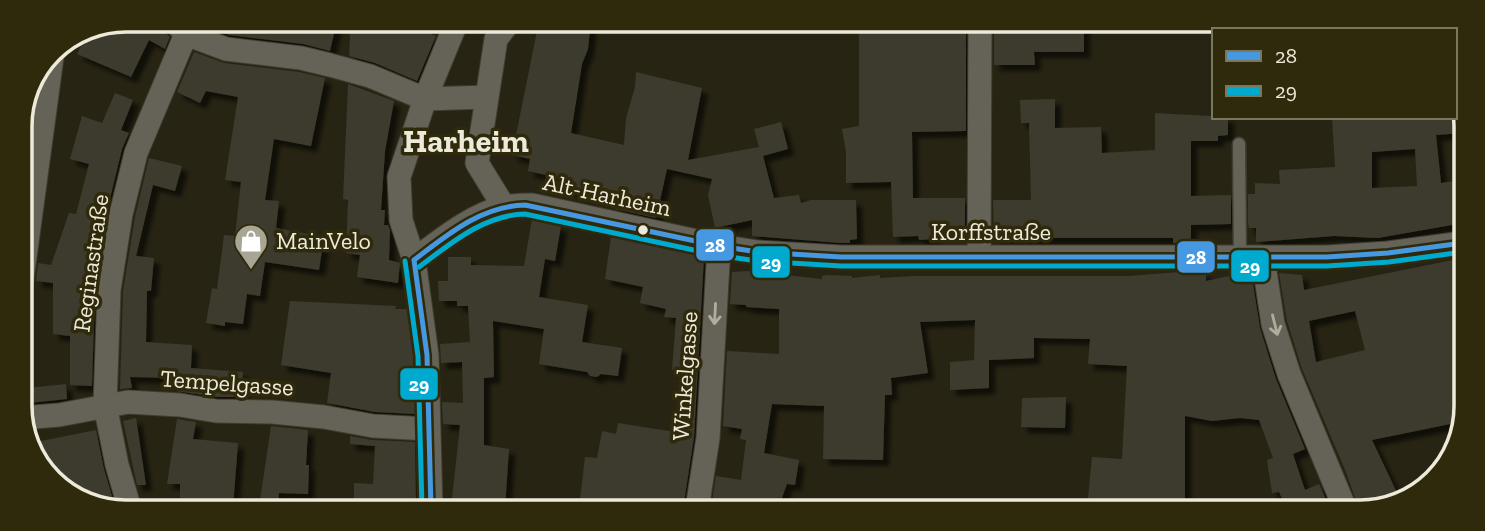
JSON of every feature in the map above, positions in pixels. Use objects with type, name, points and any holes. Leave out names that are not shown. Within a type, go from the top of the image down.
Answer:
[{"type":"street","name":"Reginastraße","points":[[127,500],[105,405],[109,290],[121,214],[136,153],[177,32]]},
{"type":"street","name":"Reginastraße","points":[[190,32],[226,49],[301,58],[343,68],[425,99]]},
{"type":"street","points":[[431,500],[427,355],[414,260],[401,220],[399,177],[425,99],[452,32]]},
{"type":"street","points":[[501,32],[496,39],[477,163],[504,207]]},
{"type":"street","points":[[979,258],[980,32]]},
{"type":"street","points":[[32,205],[50,69]]},
{"type":"street","points":[[425,99],[486,97]]},
{"type":"street","name":"Alt-Harheim","points":[[414,260],[454,231],[504,207],[532,205],[719,246]]},
{"type":"street","name":"Korffstraße","points":[[719,246],[841,257],[1251,258],[1388,253],[1454,244]]},
{"type":"street","name":"Winkelgasse","points":[[698,500],[708,438],[719,246]]},
{"type":"street","points":[[1251,258],[1289,374],[1341,499]]},
{"type":"street","name":"Tempelgasse","points":[[33,417],[128,402],[180,405],[216,411],[272,412],[324,417],[373,426],[429,429]]},
{"type":"lane","points":[[1239,144],[1251,258]]},
{"type":"building","points":[[165,32],[170,37],[165,49],[149,40],[131,77],[77,54],[83,42],[107,33]]},
{"type":"building","points":[[222,32],[334,32],[330,51],[303,44]]},
{"type":"building","points":[[350,32],[426,32],[436,36],[417,81],[375,63],[349,56]]},
{"type":"building","points":[[537,32],[590,32],[571,133],[624,145],[626,118],[635,87],[636,72],[702,88],[688,160],[759,147],[754,129],[781,122],[788,149],[763,156],[774,198],[799,195],[801,203],[811,200],[856,200],[857,239],[850,240],[850,243],[841,243],[752,236],[752,220],[715,228],[708,195],[712,179],[667,169],[656,218],[615,209],[616,201],[570,191],[563,179],[528,171],[530,159],[512,155]]},
{"type":"building","points":[[859,32],[966,32],[966,131],[912,132],[913,198],[965,198],[965,233],[937,233],[937,239],[919,240],[918,236],[893,237],[891,182],[846,183],[846,152],[842,129],[859,126]]},
{"type":"building","points":[[994,32],[1084,32],[1084,52],[1034,52],[1035,65],[994,65]]},
{"type":"building","points":[[194,52],[224,63],[299,72],[325,78],[311,146],[274,139],[265,200],[279,201],[276,228],[324,237],[319,270],[265,262],[260,296],[247,294],[243,324],[225,322],[225,326],[206,323],[212,288],[217,289],[224,235],[235,236],[241,182],[225,180],[238,97],[206,91],[200,103],[177,92]]},
{"type":"building","points":[[348,84],[394,101],[385,151],[381,210],[385,210],[384,225],[388,225],[390,230],[389,260],[400,263],[398,283],[357,277],[360,255],[346,253],[348,200],[343,199]]},
{"type":"building","points":[[115,93],[133,100],[121,130],[129,133],[122,149],[107,211],[95,288],[92,386],[70,385],[70,336],[53,334],[53,283],[36,281],[38,263],[51,265],[69,213],[76,214],[89,164],[70,159],[82,116],[102,123]]},
{"type":"building","points":[[1055,99],[1055,128],[1101,127],[1102,153],[1155,150],[1155,113],[1228,119],[1228,135],[1218,136],[1218,141],[1191,141],[1191,196],[1231,195],[1231,224],[1191,225],[1191,243],[1173,243],[1173,238],[994,238],[993,200],[1031,200],[1029,123],[1021,123],[1020,100]]},
{"type":"building","points":[[1332,119],[1453,119],[1454,134],[1436,135],[1441,183],[1454,181],[1454,225],[1378,238],[1334,236],[1256,242],[1256,228],[1249,228],[1248,223],[1248,194],[1255,194],[1255,183],[1280,184],[1279,170],[1335,167]],"holes":[[[1415,149],[1417,186],[1372,188],[1372,152]]]},
{"type":"building","points":[[149,158],[182,166],[175,191],[153,185],[136,256],[154,258],[151,291],[147,291],[146,342],[192,345],[191,368],[243,372],[241,397],[217,397],[176,391],[176,378],[130,377],[132,388],[120,389],[123,291],[135,217]]},
{"type":"building","points":[[532,219],[561,226],[555,261],[545,259],[539,297],[588,305],[582,342],[622,348],[618,376],[590,376],[587,372],[539,364],[544,329],[493,321],[494,377],[484,378],[484,445],[509,449],[506,500],[452,500],[460,425],[443,424],[442,402],[463,403],[462,362],[441,363],[440,344],[470,342],[468,306],[457,306],[457,301],[439,301],[438,281],[448,281],[448,257],[471,257],[471,265],[524,266]]},
{"type":"building","points":[[611,237],[704,257],[694,437],[684,500],[580,500],[585,457],[597,458],[602,431],[616,434],[618,423],[675,432],[681,371],[672,370],[676,318],[664,317],[666,309],[640,303],[643,287],[605,279]]},
{"type":"building","points":[[1454,260],[1453,418],[1452,424],[1372,440],[1396,492],[1355,499],[1302,369],[1287,321],[1279,273],[1302,275],[1304,290]],"holes":[[[1355,311],[1365,350],[1316,362],[1309,321]]]},
{"type":"building","points":[[748,271],[822,279],[822,276],[827,275],[852,278],[880,275],[880,278],[1129,276],[1192,271],[1206,273],[1206,281],[1251,271],[1260,328],[1276,379],[1305,449],[1293,454],[1305,490],[1319,484],[1326,499],[1282,499],[1279,492],[1272,493],[1267,460],[1273,458],[1259,420],[1240,418],[1212,421],[1185,416],[1185,499],[1089,499],[1092,457],[1122,459],[1127,366],[1088,364],[1090,339],[1034,338],[1034,358],[989,360],[989,388],[950,390],[950,362],[974,360],[975,320],[920,322],[928,373],[891,378],[892,395],[885,395],[883,460],[823,459],[824,406],[772,404],[764,453],[799,460],[795,485],[787,484],[781,499],[712,500],[716,476],[741,480],[746,440],[740,439],[742,429],[723,426],[727,351],[779,354],[779,309],[730,304],[732,272]]},
{"type":"building","points":[[290,301],[396,306],[395,309],[407,309],[413,356],[415,414],[375,412],[327,403],[331,373],[281,365]]},
{"type":"building","points":[[66,384],[67,399],[32,403],[32,387]]},
{"type":"building","points":[[1066,397],[1065,428],[1021,427],[1022,398]]},
{"type":"building","points":[[136,418],[146,485],[137,485],[123,421]]},
{"type":"building","points":[[177,419],[196,422],[193,439],[238,443],[234,500],[180,500],[180,484],[167,484]]},
{"type":"building","points":[[271,426],[308,430],[308,494],[279,493],[279,500],[260,500]]},
{"type":"building","points":[[96,430],[113,499],[78,487],[63,476],[47,458],[38,442]]},
{"type":"building","points":[[350,436],[415,442],[416,500],[354,500],[354,483],[373,484],[375,446],[350,444]]},
{"type":"transit line","name":"28","points":[[414,260],[479,216],[494,210],[525,205],[719,246],[758,252],[841,257],[1327,257],[1388,253],[1454,244]]},
{"type":"transit line","name":"29","points":[[419,267],[482,225],[496,219],[525,214],[717,255],[757,261],[841,266],[1327,266],[1389,262],[1454,253]]},
{"type":"transit line","name":"28","points":[[414,260],[427,355],[431,500]]},
{"type":"transit line","name":"29","points":[[405,261],[418,356],[422,500]]},
{"type":"place","name":"MainVelo","points":[[251,271]]},
{"type":"district","name":"Harheim","points":[[466,141]]}]
